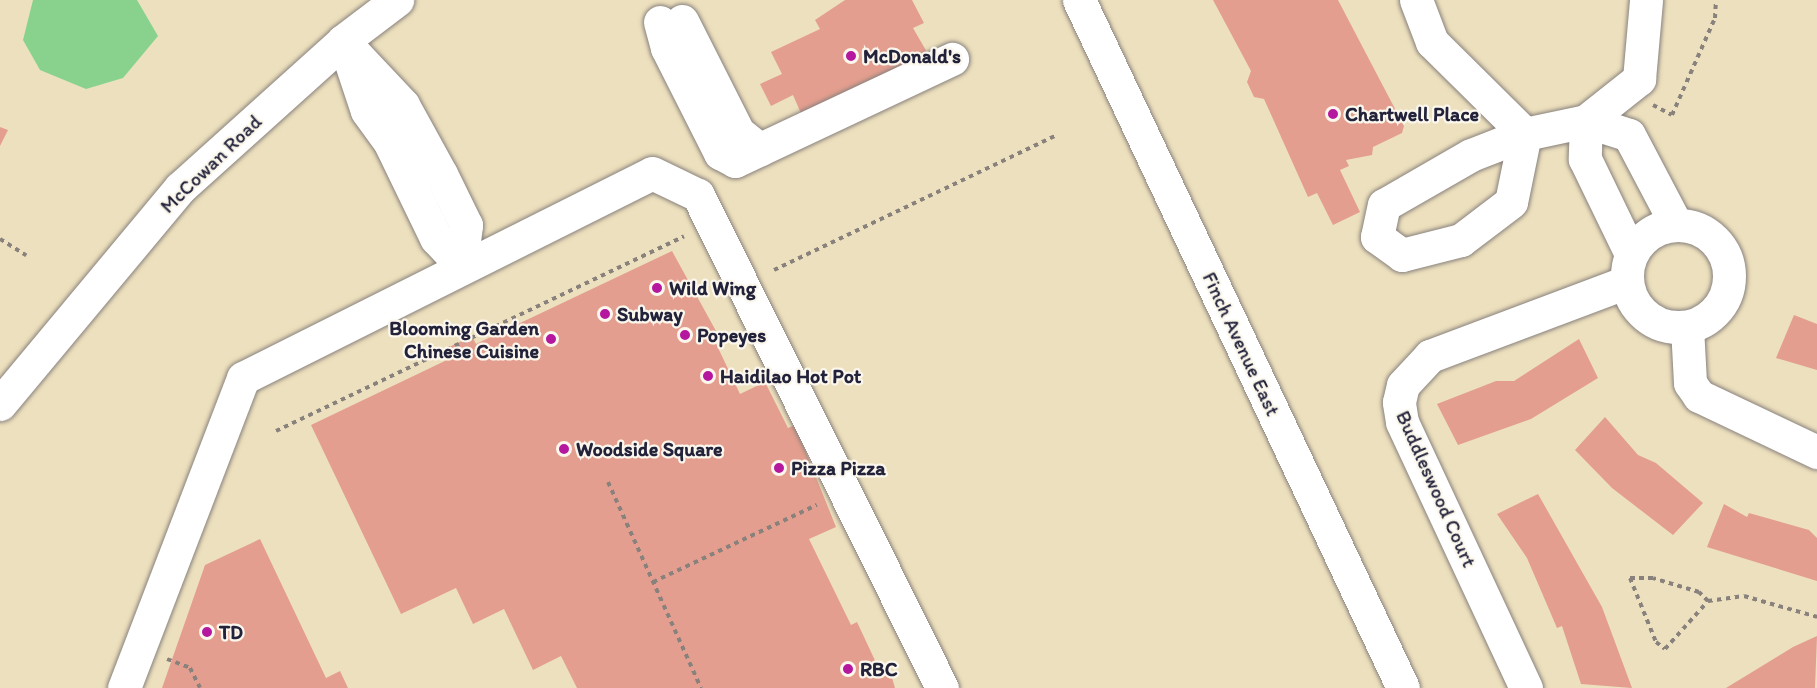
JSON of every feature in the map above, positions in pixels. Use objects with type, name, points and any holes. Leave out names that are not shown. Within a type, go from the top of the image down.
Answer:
[{"type":"main road","name":"McCowan Road","points":[[0,404],[180,188],[343,41],[397,0]]},
{"type":"main road","name":"Finch Avenue East","points":[[1079,0],[1403,688]]},
{"type":"main road","points":[[1416,0],[1432,42],[1525,134],[1586,121],[1639,79],[1646,0]]},
{"type":"main road","points":[[671,21],[738,132],[760,150],[952,59]]},
{"type":"main road","points":[[343,41],[367,111],[390,143],[436,238],[461,265]]},
{"type":"main road","points":[[1586,121],[1629,135],[1676,224]]},
{"type":"main road","points":[[1586,121],[1585,159],[1629,268],[1641,312],[1671,327],[1687,327],[1717,310],[1730,279],[1721,246],[1693,226],[1676,224],[1649,233],[1629,268]]},
{"type":"main road","points":[[124,688],[243,378],[461,265],[652,173],[698,195],[942,688]]},
{"type":"main road","name":"Buddleswood Court","points":[[1527,688],[1402,422],[1398,402],[1403,385],[1430,356],[1629,268]]},
{"type":"main road","points":[[1687,327],[1690,383],[1698,396],[1817,452]]},
{"type":"path","points":[[1626,89],[1672,116],[1715,18],[1716,0]]},
{"type":"path","points":[[774,270],[1057,135]]},
{"type":"path","points":[[276,431],[470,334],[713,226]]},
{"type":"path","points":[[0,239],[26,255]]},
{"type":"path","points":[[608,482],[701,688]]},
{"type":"path","points":[[653,582],[843,489]]},
{"type":"path","points":[[1708,601],[1699,592],[1653,578],[1630,578],[1656,642],[1665,649],[1708,601],[1744,596],[1817,617]]},
{"type":"path","points":[[139,648],[190,668],[200,688]]},
{"type":"green space","points":[[33,0],[137,0],[158,36],[123,78],[86,89],[40,70],[23,40]]},
{"type":"building","name":"McDonald's","points":[[845,0],[912,0],[924,23],[913,28],[931,59],[803,118],[793,95],[771,106],[760,84],[782,74],[771,52],[820,29],[815,20]]},
{"type":"building","name":"Chartwell Place","points":[[1213,0],[1338,0],[1404,126],[1402,133],[1373,147],[1372,155],[1346,160],[1349,166],[1340,170],[1360,212],[1333,225],[1317,193],[1308,197],[1264,99],[1254,97],[1247,82],[1251,71]]},
{"type":"building","points":[[0,127],[8,130],[0,146]]},
{"type":"building","name":"Woodside Square","points":[[672,251],[716,331],[711,333],[740,394],[765,382],[788,428],[795,425],[836,527],[809,539],[851,625],[857,622],[879,669],[888,664],[895,688],[577,688],[561,656],[533,670],[504,609],[473,624],[456,588],[401,614],[311,425],[449,359],[445,349],[472,336],[476,344]]},
{"type":"building","points":[[1794,315],[1817,324],[1817,370],[1776,358]]},
{"type":"building","points":[[1579,339],[1598,378],[1531,419],[1458,445],[1437,404],[1496,381],[1514,381]]},
{"type":"building","points":[[1605,417],[1638,455],[1656,463],[1703,503],[1673,535],[1612,488],[1575,450]]},
{"type":"building","points":[[1538,494],[1602,607],[1632,688],[1581,684],[1562,626],[1557,628],[1527,558],[1497,514]]},
{"type":"building","points":[[1724,504],[1747,517],[1749,513],[1809,530],[1817,538],[1817,581],[1707,547]]},
{"type":"building","points":[[260,539],[326,678],[340,671],[348,688],[162,688],[205,565]]},
{"type":"building","points":[[1817,636],[1815,688],[1726,688],[1793,647]]},
{"type":"place","name":"McDonald's","points":[[851,56]]},
{"type":"place","name":"Chartwell Place","points":[[1333,114]]},
{"type":"place","name":"Wild Wing","points":[[657,288]]},
{"type":"place","name":"Subway","points":[[605,314]]},
{"type":"place","name":"Popeyes","points":[[685,335]]},
{"type":"place","name":"Blooming Garden Chinese Cuisine","points":[[551,339]]},
{"type":"place","name":"Haidilao Hot Pot","points":[[708,376]]},
{"type":"place","name":"Woodside Square","points":[[564,449]]},
{"type":"place","name":"Pizza Pizza","points":[[779,468]]},
{"type":"place","name":"TD","points":[[207,632]]},
{"type":"place","name":"RBC","points":[[848,669]]}]
